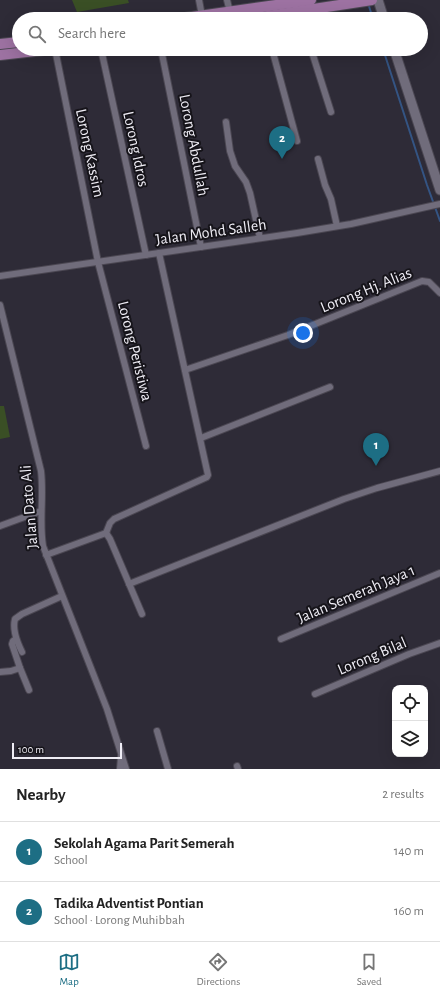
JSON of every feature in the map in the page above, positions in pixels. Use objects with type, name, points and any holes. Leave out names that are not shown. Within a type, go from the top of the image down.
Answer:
[{"type":"highway","points":[[230,12],[306,0]]},
{"type":"highway","points":[[313,12],[355,2],[372,0]]},
{"type":"highway","points":[[0,44],[12,43]]},
{"type":"highway","points":[[0,55],[12,54]]},
{"type":"main road","points":[[378,0],[382,12]]},
{"type":"main road","points":[[396,56],[440,190]]},
{"type":"street","points":[[198,0],[201,12]]},
{"type":"street","points":[[227,0],[230,12]]},
{"type":"street","name":"Lorong Kassim","points":[[55,56],[98,262]]},
{"type":"street","name":"Lorong Idros","points":[[103,56],[146,255]]},
{"type":"street","name":"Lorong Abdullah","points":[[162,56],[201,247]]},
{"type":"street","points":[[274,56],[297,141]]},
{"type":"street","points":[[313,56],[331,112]]},
{"type":"street","points":[[226,122],[230,151],[235,166],[246,182],[250,193],[260,238]]},
{"type":"street","points":[[318,160],[325,185],[331,199],[337,226]]},
{"type":"street","name":"Jalan Mohd Salleh","points":[[0,276],[337,226],[439,204]]},
{"type":"street","points":[[46,555],[106,533],[110,522],[114,519],[208,476],[201,438],[159,253]]},
{"type":"street","name":"Lorong Peristiwa","points":[[98,262],[146,446]]},
{"type":"street","name":"Lorong Hj. Alias","points":[[185,370],[288,335],[422,281],[429,282],[440,293]]},
{"type":"street","name":"Jalan Dato Ali","points":[[0,304],[41,471],[41,530],[43,546],[107,709],[126,769]]},
{"type":"street","points":[[201,438],[330,387]]},
{"type":"street","points":[[129,584],[344,499],[377,488],[440,471]]},
{"type":"street","points":[[0,526],[41,511]]},
{"type":"street","points":[[106,533],[110,539],[142,614]]},
{"type":"street","name":"Jalan Semerah Jaya 1","points":[[281,639],[440,573]]},
{"type":"street","points":[[22,652],[16,639],[14,624],[17,617],[62,596]]},
{"type":"street","points":[[16,639],[12,644],[29,690]]},
{"type":"street","name":"Lorong Bilal","points":[[315,694],[409,654],[440,643]]},
{"type":"street","points":[[0,672],[12,671],[20,668]]},
{"type":"street","points":[[157,731],[168,769]]},
{"type":"street","points":[[120,769],[122,754]]},
{"type":"green space","points":[[72,0],[128,0],[129,3],[77,12]]},
{"type":"green space","points":[[0,406],[4,406],[10,437],[0,439]]},
{"type":"waterway","points":[[368,3],[371,12]]},
{"type":"waterway","points":[[385,56],[440,221]]},
{"type":"place","name":"Tadika Adventist Pontian","points":[[282,159]]},
{"type":"place","name":"Sekolah Agama Parit Semerah","points":[[376,466]]}]
